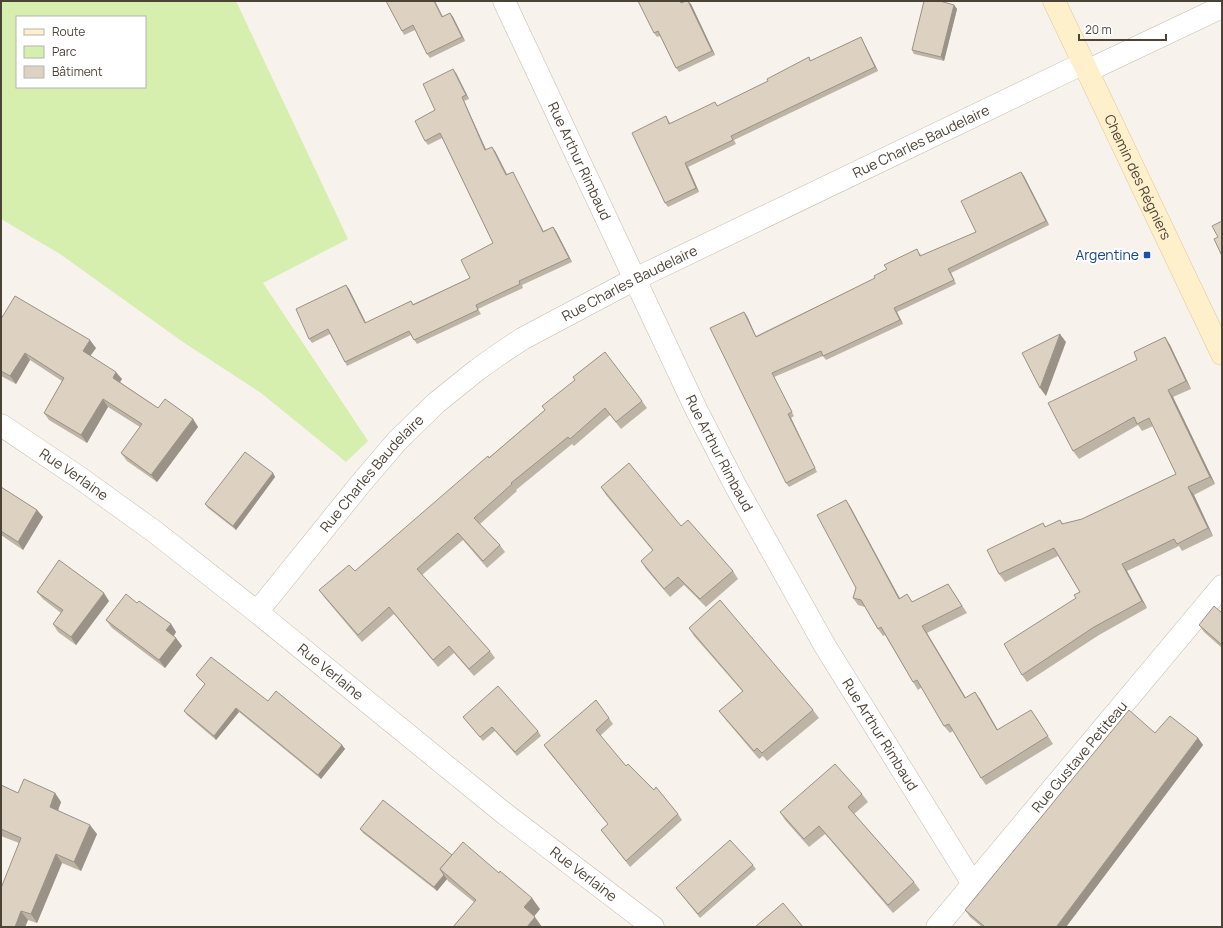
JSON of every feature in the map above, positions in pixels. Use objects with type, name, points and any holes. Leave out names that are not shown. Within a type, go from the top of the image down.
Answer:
[{"type":"main road","name":"Chemin des Régniers","points":[[1054,1],[1222,354]]},
{"type":"street","name":"Rue Arthur Rimbaud","points":[[504,1],[696,409],[749,510],[825,646],[973,884]]},
{"type":"street","name":"Rue Charles Baudelaire","points":[[257,612],[398,440],[436,403],[477,370],[522,339],[635,279],[1086,67],[1222,7]]},
{"type":"street","name":"Rue Verlaine","points":[[1,425],[80,478],[155,532],[257,612],[505,814],[653,927]]},
{"type":"street","name":"Rue Gustave Petiteau","points":[[937,927],[1222,586]]},
{"type":"green space","points":[[1,1],[236,1],[348,239],[263,283],[368,441],[346,462],[261,393],[183,342],[60,254],[1,219]]},
{"type":"building","points":[[386,1],[434,1],[442,17],[450,13],[462,37],[427,54],[413,25],[402,31]]},
{"type":"building","points":[[638,1],[680,1],[681,3],[688,1],[712,51],[676,68],[658,31],[654,33]]},
{"type":"building","points":[[924,1],[940,1],[954,5],[941,57],[912,50]]},
{"type":"building","points":[[861,37],[875,67],[731,136],[733,140],[685,163],[696,188],[665,203],[632,133],[666,116],[669,124],[715,102],[717,106],[768,81],[767,79],[809,57],[810,61]]},
{"type":"building","points":[[453,69],[466,95],[462,97],[485,150],[492,147],[506,175],[513,172],[543,232],[553,227],[569,258],[519,281],[520,284],[476,305],[478,310],[414,340],[409,331],[345,362],[328,329],[309,339],[296,309],[346,285],[365,323],[411,301],[413,305],[470,278],[461,260],[493,243],[440,133],[425,141],[415,121],[435,110],[423,84]]},
{"type":"building","points":[[1021,172],[1046,221],[948,269],[954,280],[894,308],[900,320],[823,356],[821,351],[772,373],[792,412],[788,414],[815,468],[786,483],[710,328],[744,312],[756,337],[875,278],[874,276],[887,269],[884,265],[917,249],[920,256],[976,232],[961,201]]},
{"type":"building","points":[[1222,221],[1222,256],[1214,239],[1218,237],[1212,226]]},
{"type":"building","points":[[15,296],[90,340],[83,351],[116,372],[113,378],[158,408],[165,399],[193,419],[151,475],[121,453],[142,424],[103,399],[81,435],[44,413],[64,378],[25,353],[10,376],[1,371],[1,319]]},
{"type":"building","points":[[1060,334],[1040,388],[1022,353]]},
{"type":"building","points":[[1165,337],[1186,381],[1168,390],[1210,477],[1188,487],[1208,528],[1177,544],[1174,539],[1122,564],[1142,601],[1094,627],[1022,675],[1004,644],[1076,598],[1074,595],[1080,592],[1054,548],[999,574],[987,550],[1043,523],[1045,527],[1060,520],[1062,524],[1082,519],[1176,474],[1149,418],[1137,424],[1134,417],[1073,451],[1048,403],[1137,360],[1134,352]]},
{"type":"building","points":[[605,352],[642,401],[616,422],[605,408],[570,439],[568,437],[511,483],[512,484],[474,518],[500,545],[483,561],[458,533],[417,569],[490,651],[469,669],[449,646],[433,660],[389,607],[358,635],[319,590],[349,565],[355,571],[488,456],[489,458],[545,410],[542,406],[575,380],[573,377]]},
{"type":"building","points":[[245,452],[273,473],[233,526],[205,504]]},
{"type":"building","points":[[629,463],[681,526],[688,520],[733,571],[700,599],[678,577],[664,589],[641,561],[653,550],[601,487]]},
{"type":"building","points":[[1,487],[37,510],[18,542],[1,531]]},
{"type":"building","points":[[846,500],[899,599],[907,594],[912,602],[948,584],[962,606],[922,626],[965,698],[975,692],[997,730],[1031,710],[1048,736],[981,778],[949,724],[944,726],[917,680],[913,682],[881,627],[878,629],[861,600],[853,598],[856,588],[817,515]]},
{"type":"building","points":[[59,560],[104,593],[71,637],[53,624],[63,610],[37,592]]},
{"type":"building","points":[[126,594],[137,603],[139,601],[171,624],[166,630],[176,638],[159,660],[106,620]]},
{"type":"building","points":[[720,600],[813,710],[762,753],[757,748],[754,751],[719,711],[743,691],[689,628]]},
{"type":"building","points":[[1214,606],[1222,613],[1222,645],[1199,625]]},
{"type":"building","points":[[211,657],[268,701],[276,691],[342,745],[318,775],[236,708],[214,736],[184,711],[205,684],[196,675]]},
{"type":"building","points":[[498,686],[538,731],[515,752],[492,727],[480,737],[463,717]]},
{"type":"building","points":[[596,700],[609,718],[596,730],[626,766],[628,764],[654,790],[656,787],[678,814],[626,861],[601,830],[608,824],[544,745]]},
{"type":"building","points":[[1129,710],[1155,733],[1170,716],[1198,738],[1057,926],[1059,927],[985,927],[965,910]]},
{"type":"building","points":[[835,764],[862,794],[848,807],[914,882],[888,905],[819,826],[804,839],[780,812]]},
{"type":"building","points":[[24,779],[55,793],[50,807],[90,825],[74,862],[56,854],[31,914],[21,911],[15,927],[1,927],[1,888],[21,838],[1,829],[1,785],[18,793]]},
{"type":"building","points":[[383,800],[452,855],[440,869],[444,875],[434,887],[360,829]]},
{"type":"building","points":[[730,840],[753,865],[698,914],[676,888]]},
{"type":"building","points":[[463,842],[499,873],[500,871],[532,898],[524,907],[535,917],[527,927],[453,927],[476,900],[440,869]]},
{"type":"building","points":[[783,903],[803,927],[755,927]]},
{"type":"place","name":"Argentine","points":[[1147,255]]}]
